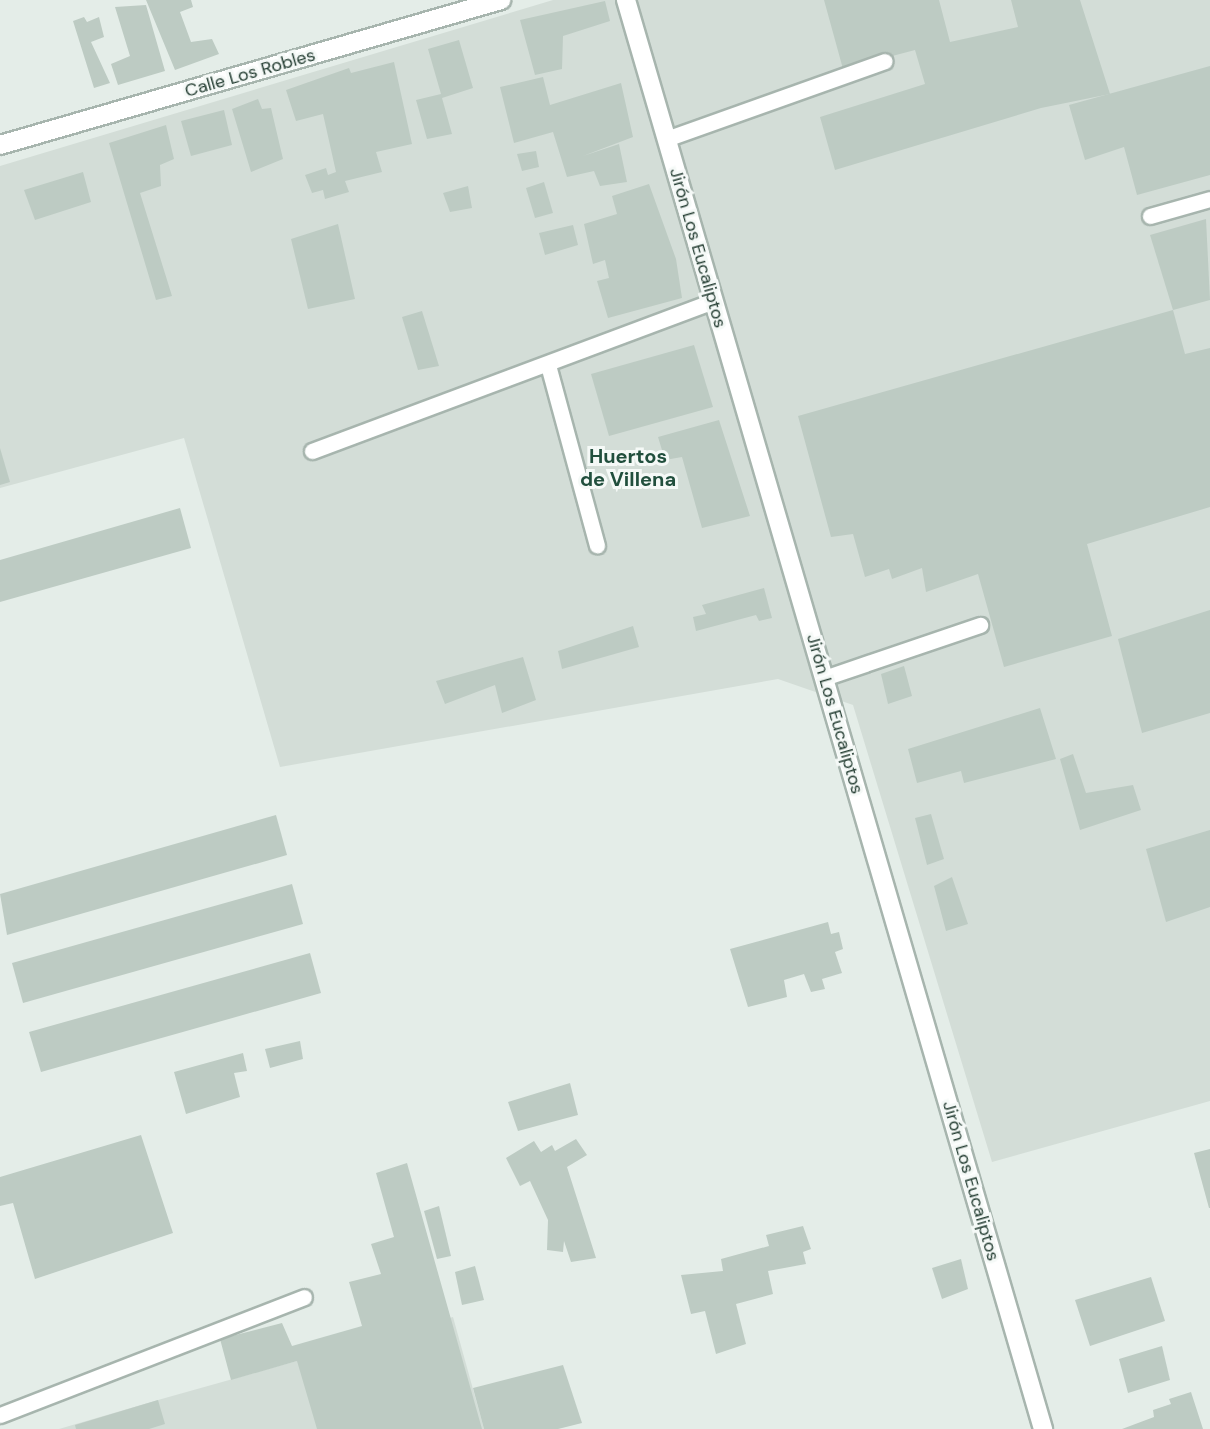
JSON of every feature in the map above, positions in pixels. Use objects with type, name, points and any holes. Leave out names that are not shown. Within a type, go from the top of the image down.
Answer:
[{"type":"street","name":"Calle Los Robles","points":[[0,145],[501,0]]},
{"type":"street","name":"Jirón Los Eucaliptos","points":[[626,0],[1043,1429]]},
{"type":"lane","points":[[666,139],[885,61]]},
{"type":"lane","points":[[1150,216],[1210,199]]},
{"type":"lane","points":[[312,451],[548,365],[714,301]]},
{"type":"lane","points":[[548,365],[597,545]]},
{"type":"lane","points":[[824,678],[980,625]]},
{"type":"lane","points":[[0,1415],[304,1297]]},
{"type":"shaded area","points":[[553,0],[1210,0],[1210,1101],[992,1162],[853,705],[778,679],[280,767],[184,438],[0,488],[0,166]]},
{"type":"shaded area","points":[[453,1317],[484,1429],[59,1429],[158,1400]]},
{"type":"building","points":[[146,0],[191,0],[193,7],[180,12],[191,42],[212,39],[219,54],[175,70]]},
{"type":"building","points":[[824,0],[939,0],[950,42],[1018,27],[1011,0],[1080,0],[1110,94],[1041,108],[835,170],[820,117],[925,84],[915,50],[843,69]]},
{"type":"building","points":[[605,1],[610,21],[563,36],[562,69],[535,75],[520,20]]},
{"type":"building","points":[[146,5],[165,71],[118,85],[111,64],[130,56],[115,7]]},
{"type":"building","points":[[84,17],[87,22],[99,17],[104,37],[91,42],[110,83],[94,88],[73,21]]},
{"type":"building","points":[[459,40],[473,88],[442,98],[452,134],[427,139],[416,100],[441,94],[428,49]]},
{"type":"building","points":[[394,62],[412,144],[376,152],[382,172],[345,181],[349,192],[325,199],[323,190],[312,193],[305,175],[326,168],[328,175],[336,172],[323,114],[296,121],[286,90],[349,68],[351,73]]},
{"type":"building","points":[[1210,66],[1210,175],[1137,195],[1124,147],[1085,160],[1069,105]]},
{"type":"building","points":[[543,77],[550,105],[621,83],[633,137],[583,156],[619,144],[627,182],[600,186],[594,171],[567,177],[553,132],[514,143],[500,87]]},
{"type":"building","points":[[258,99],[262,109],[271,108],[283,159],[251,172],[232,109]]},
{"type":"building","points":[[224,110],[232,145],[191,156],[181,121]]},
{"type":"building","points":[[166,125],[174,159],[160,165],[161,186],[140,193],[172,296],[156,300],[109,143]]},
{"type":"building","points":[[536,151],[539,167],[522,171],[517,154]]},
{"type":"building","points":[[83,172],[91,202],[35,220],[24,190]]},
{"type":"building","points":[[544,182],[553,213],[535,218],[526,188]]},
{"type":"building","points":[[649,184],[676,259],[682,298],[608,318],[597,281],[609,278],[605,260],[593,264],[584,224],[617,214],[612,196]]},
{"type":"building","points":[[468,186],[472,208],[450,212],[443,193]]},
{"type":"building","points":[[1206,219],[1210,300],[1173,310],[1150,235]]},
{"type":"building","points":[[338,224],[355,299],[308,309],[291,239]]},
{"type":"building","points":[[573,225],[578,245],[545,255],[539,233]]},
{"type":"building","points":[[1173,310],[1185,354],[1210,348],[1210,507],[1087,544],[1112,636],[1004,667],[978,574],[926,592],[922,568],[892,579],[889,569],[865,577],[853,534],[831,537],[798,416]]},
{"type":"building","points":[[422,311],[439,366],[418,370],[402,317]]},
{"type":"building","points":[[694,345],[713,407],[609,436],[591,374]]},
{"type":"building","points":[[719,420],[750,516],[702,528],[682,457],[665,460],[658,437]]},
{"type":"building","points":[[0,448],[10,482],[0,485]]},
{"type":"building","points":[[180,508],[191,548],[0,602],[0,560]]},
{"type":"building","points":[[764,588],[772,618],[759,621],[756,615],[696,631],[693,617],[706,614],[702,605]]},
{"type":"building","points":[[1210,610],[1210,713],[1142,733],[1118,639]]},
{"type":"building","points":[[633,626],[639,647],[562,669],[558,651]]},
{"type":"building","points":[[523,657],[536,700],[502,713],[495,685],[445,704],[436,681]]},
{"type":"building","points":[[904,666],[912,696],[888,704],[881,674]]},
{"type":"building","points":[[1040,708],[1056,759],[964,783],[961,771],[917,783],[908,749]]},
{"type":"building","points":[[1073,754],[1086,793],[1133,785],[1141,810],[1080,830],[1060,759]]},
{"type":"building","points":[[931,814],[944,859],[927,865],[915,818]]},
{"type":"building","points":[[276,815],[287,855],[7,935],[0,894]]},
{"type":"building","points":[[1210,830],[1210,907],[1166,922],[1146,849]]},
{"type":"building","points":[[952,877],[968,924],[946,931],[934,886]]},
{"type":"building","points":[[292,884],[303,924],[23,1003],[12,963]]},
{"type":"building","points":[[828,922],[831,934],[839,932],[843,949],[835,952],[842,973],[822,979],[825,989],[811,992],[804,974],[784,980],[787,997],[748,1007],[730,949]]},
{"type":"building","points":[[310,953],[321,993],[41,1072],[29,1032]]},
{"type":"building","points":[[300,1041],[303,1059],[270,1068],[265,1049]]},
{"type":"building","points":[[243,1053],[247,1071],[234,1073],[240,1097],[186,1114],[174,1072]]},
{"type":"building","points":[[570,1083],[578,1115],[518,1131],[508,1102]]},
{"type":"building","points":[[141,1135],[173,1233],[35,1279],[13,1203],[0,1206],[0,1177]]},
{"type":"building","points":[[576,1139],[587,1155],[567,1167],[596,1258],[571,1262],[564,1241],[563,1252],[547,1250],[548,1220],[530,1181],[520,1186],[506,1158],[534,1141],[541,1152],[552,1145],[555,1151]]},
{"type":"building","points":[[1210,1149],[1210,1208],[1209,1208],[1194,1153]]},
{"type":"building","points":[[407,1163],[482,1429],[317,1429],[297,1361],[231,1380],[220,1339],[282,1323],[292,1346],[362,1326],[349,1282],[381,1274],[371,1244],[394,1237],[376,1173]]},
{"type":"building","points":[[439,1206],[451,1256],[437,1259],[424,1211]]},
{"type":"building","points":[[803,1226],[811,1249],[803,1252],[806,1264],[768,1271],[773,1294],[736,1304],[746,1344],[716,1354],[705,1311],[691,1314],[681,1275],[723,1271],[721,1259],[769,1246],[766,1235]]},
{"type":"building","points":[[961,1259],[968,1289],[942,1299],[932,1268]]},
{"type":"building","points":[[475,1266],[484,1300],[462,1305],[455,1272]]},
{"type":"building","points":[[1151,1277],[1165,1321],[1090,1346],[1075,1300]]},
{"type":"building","points":[[1162,1346],[1170,1380],[1128,1393],[1119,1359]]},
{"type":"building","points":[[563,1365],[582,1423],[558,1429],[484,1429],[473,1388]]},
{"type":"building","points":[[1191,1392],[1203,1429],[1122,1429],[1154,1417],[1153,1410],[1171,1404],[1169,1399]]},
{"type":"building","points":[[158,1400],[165,1424],[149,1429],[76,1429],[75,1425]]},
{"type":"district","name":"Huertos de Villena","points":[[628,468]]}]
